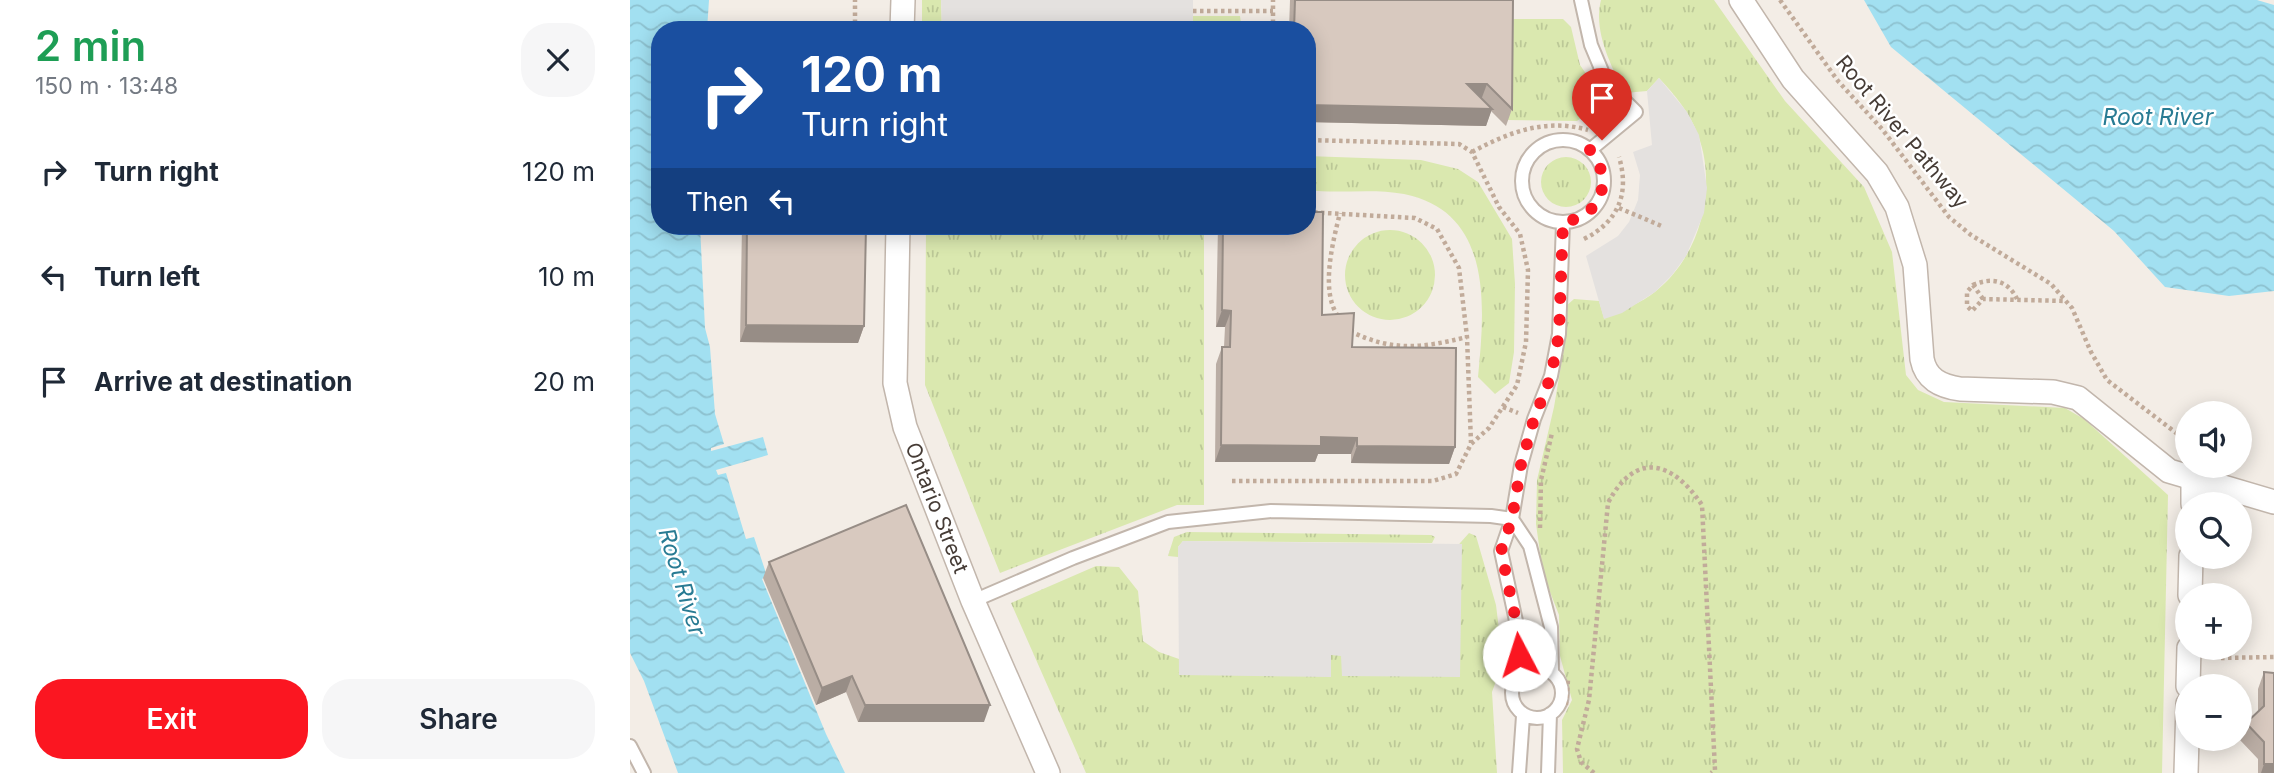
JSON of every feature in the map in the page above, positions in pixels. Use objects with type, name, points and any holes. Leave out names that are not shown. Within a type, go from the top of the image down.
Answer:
[{"type":"street","points":[[902,21],[903,0]]},
{"type":"street","points":[[1741,0],[1793,79],[1877,173],[1897,207],[1911,246],[1922,359],[1924,370],[1931,378],[1947,387],[1960,389],[2053,392],[2078,398],[2169,471],[2175,473]]},
{"type":"street","name":"Ontario Street","points":[[898,235],[895,383],[905,427],[973,601],[1048,773]]},
{"type":"street","points":[[2193,492],[2193,478],[2274,502]]},
{"type":"street","points":[[2186,773],[2187,751]]},
{"type":"lane","points":[[1581,0],[1591,45],[1607,83],[1636,112],[1590,150]]},
{"type":"lane","points":[[1566,140],[1590,150],[1603,171],[1602,196],[1586,215],[1563,222],[1549,221],[1529,205],[1523,193],[1524,167],[1540,147],[1566,140]]},
{"type":"lane","points":[[1512,519],[1530,546],[1551,627],[1552,672],[1562,685],[1563,692],[1559,708],[1539,719],[1523,716],[1516,708],[1512,691],[1519,676],[1519,635],[1501,551],[1512,519],[1521,465],[1534,419],[1551,376],[1559,334],[1563,222]]},
{"type":"lane","points":[[973,601],[1073,558],[1168,522],[1271,511],[1454,513],[1512,519]]},
{"type":"lane","points":[[1519,676],[1535,668],[1552,672]]},
{"type":"lane","points":[[1548,773],[1550,714]]},
{"type":"lane","points":[[1519,773],[1523,716]]},
{"type":"lane","points":[[630,746],[643,773]]},
{"type":"path","points":[[855,0],[855,21]]},
{"type":"path","points":[[1273,0],[1273,21]]},
{"type":"path","name":"Root River Pathway","points":[[1780,0],[1838,82],[1882,129],[1949,217],[1971,235],[2051,284],[2067,301],[2107,380],[2175,432]]},
{"type":"path","points":[[1193,11],[1273,11]]},
{"type":"path","points":[[1472,152],[1505,135],[1532,127],[1563,126],[1592,132]]},
{"type":"path","points":[[1232,481],[1433,481],[1456,474],[1471,444],[1489,428],[1517,385],[1527,342],[1528,270],[1520,234],[1499,206],[1472,152],[1460,144],[1316,140]]},
{"type":"path","points":[[1584,239],[1610,223],[1619,208],[1624,191],[1619,157]]},
{"type":"path","points":[[1619,208],[1664,227]]},
{"type":"path","points":[[1316,212],[1415,218],[1437,229],[1458,268],[1467,337],[1471,444]]},
{"type":"path","points":[[1339,213],[1329,259],[1332,308],[1340,319]]},
{"type":"path","points":[[2017,299],[2013,290],[2004,283],[1985,280],[1973,285],[1967,292],[1967,306],[1972,311],[1983,299],[2067,301]]},
{"type":"path","points":[[1973,285],[1983,299]]},
{"type":"path","points":[[1348,330],[1374,343],[1425,348],[1467,337]]},
{"type":"path","points":[[1594,773],[1581,762],[1577,749],[1589,699],[1608,503],[1617,485],[1638,468],[1656,466],[1689,485],[1702,505],[1713,692],[1715,770],[1711,773]]},
{"type":"path","points":[[2252,657],[2274,657]]},
{"type":"green space","points":[[922,0],[941,0],[942,21],[922,21]]},
{"type":"green space","points":[[1601,0],[1714,0],[1785,101],[1864,187],[1892,252],[1906,375],[1918,390],[1944,402],[2065,408],[2084,419],[2168,495],[2162,773],[1563,773],[1562,720],[1572,700],[1560,656],[1559,615],[1543,574],[1536,524],[1537,480],[1554,407],[1567,330],[1566,306],[1574,299],[1599,301],[1604,318],[1638,303],[1656,291],[1684,259],[1701,220],[1705,198],[1704,155],[1691,119],[1659,78],[1647,91],[1625,93],[1601,36]]},
{"type":"green space","points":[[1193,16],[1240,16],[1241,21],[1193,21]]},
{"type":"green space","points":[[1507,19],[1563,19],[1571,27],[1580,65],[1604,100],[1577,121],[1506,120]]},
{"type":"green space","points":[[1316,156],[1421,160],[1458,169],[1478,182],[1512,239],[1515,284],[1514,352],[1509,383],[1495,394],[1478,377],[1482,321],[1477,266],[1468,241],[1454,220],[1433,204],[1404,194],[1316,190]]},
{"type":"green space","points":[[1566,157],[1584,164],[1591,182],[1584,200],[1566,207],[1548,200],[1541,182],[1548,164]]},
{"type":"green space","points":[[1390,230],[1407,234],[1422,243],[1431,258],[1435,275],[1431,292],[1422,307],[1407,316],[1390,320],[1373,316],[1358,307],[1349,292],[1345,275],[1349,258],[1358,243],[1373,234]]},
{"type":"green space","points":[[926,235],[1204,235],[1204,505],[1177,505],[1000,573],[925,385]]},
{"type":"green space","points":[[1187,532],[1435,537],[1432,543],[1183,541],[1178,547],[1178,557],[1168,556],[1174,537]]},
{"type":"green space","points":[[1469,533],[1476,536],[1496,605],[1501,646],[1500,670],[1492,692],[1497,773],[1086,773],[1011,603],[1096,566],[1119,567],[1138,591],[1143,641],[1159,652],[1179,659],[1179,674],[1331,676],[1330,655],[1342,655],[1342,675]]},
{"type":"shaded area","points":[[941,0],[1193,0],[1193,21],[942,21]]},
{"type":"shaded area","points":[[1659,78],[1687,112],[1699,135],[1707,188],[1704,213],[1686,256],[1672,275],[1655,292],[1622,313],[1604,319],[1586,256],[1618,236],[1629,222],[1638,200],[1640,175],[1633,152],[1652,145],[1647,91]]},
{"type":"shaded area","points":[[1183,541],[1462,544],[1460,677],[1342,676],[1341,656],[1331,655],[1331,677],[1179,675],[1178,547]]},
{"type":"water","name":"Root River","points":[[630,0],[709,0],[708,21],[651,21],[651,235],[700,235],[705,328],[710,347],[715,414],[724,444],[711,448],[711,451],[763,437],[768,455],[716,470],[718,475],[726,473],[746,539],[754,537],[767,576],[762,579],[826,734],[845,773],[678,773],[644,681],[630,653]]},
{"type":"water","name":"Root River","points":[[1864,0],[2257,0],[2274,5],[2274,291],[2229,296],[2165,287],[2114,231],[1891,47]]},
{"type":"building","points":[[1295,0],[1513,0],[1512,109],[1487,84],[1467,84],[1492,109],[1316,105],[1316,21],[1294,21]]},
{"type":"building","points":[[1316,212],[1323,212],[1322,315],[1354,313],[1352,347],[1456,348],[1455,447],[1357,446],[1357,438],[1321,437],[1321,446],[1221,445],[1222,347],[1230,347],[1231,311],[1222,310],[1223,235],[1316,235]]},
{"type":"building","points":[[747,235],[866,235],[864,326],[746,325]]},
{"type":"building","points":[[906,505],[990,705],[865,705],[852,676],[822,688],[769,562]]},
{"type":"building","points":[[2264,672],[2274,673],[2274,764],[2264,764],[2264,742],[2252,729],[2252,717],[2264,706]]},
{"type":"route","points":[[1519,655],[1519,635],[1501,551],[1512,519],[1521,465],[1534,419],[1551,376],[1559,334],[1563,222],[1575,221],[1586,215],[1602,196],[1603,171],[1590,150],[1602,140]]}]
